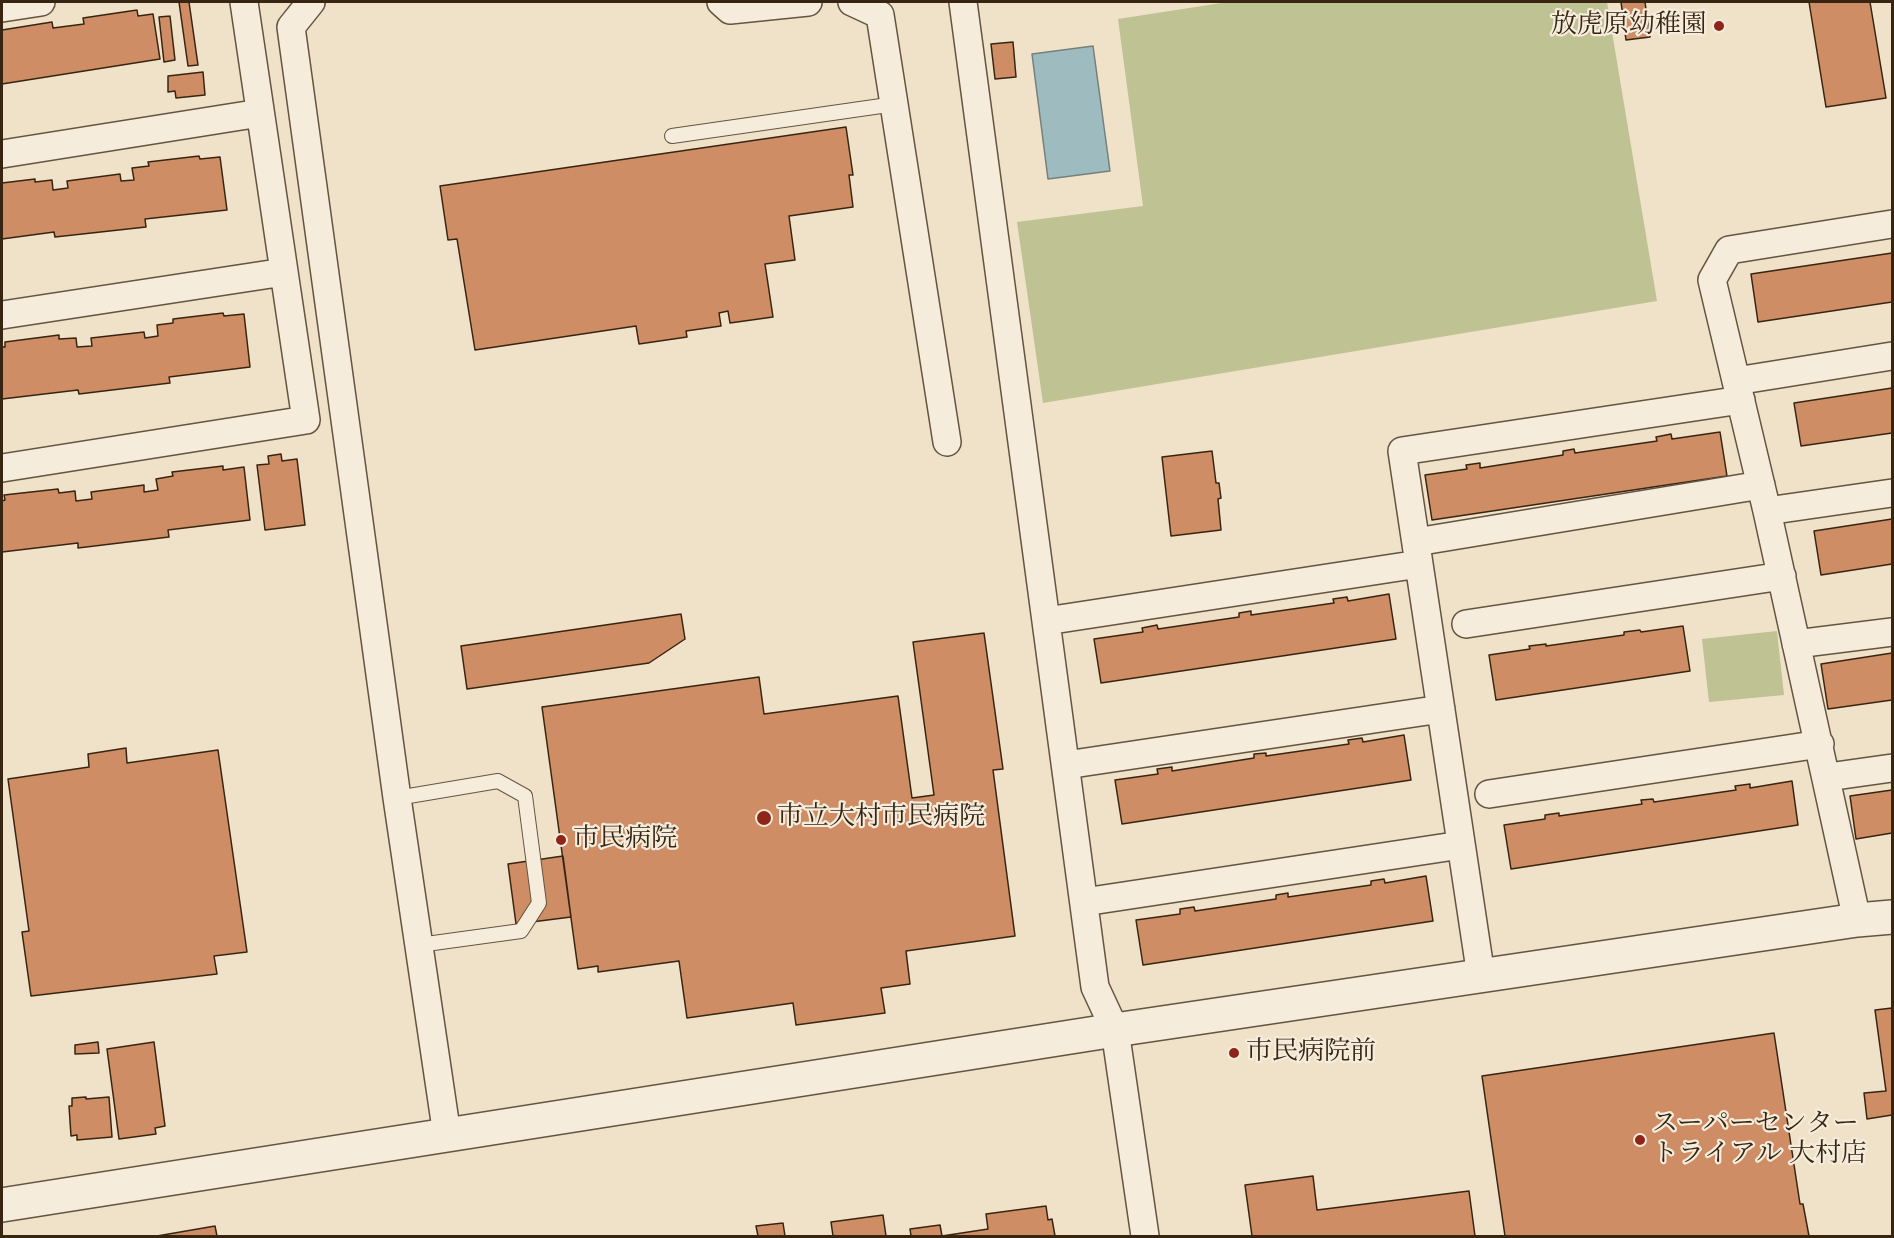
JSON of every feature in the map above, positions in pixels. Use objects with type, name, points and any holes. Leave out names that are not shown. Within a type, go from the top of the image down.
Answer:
[{"type":"street","points":[[2,8],[41,2]]},
{"type":"street","points":[[2,468],[306,420],[244,2]]},
{"type":"street","points":[[311,2],[291,27],[397,798],[447,1135]]},
{"type":"street","points":[[721,2],[730,10],[808,2]]},
{"type":"street","points":[[852,2],[880,15],[947,442]]},
{"type":"street","points":[[963,2],[1095,987],[1115,1030],[1145,1236]]},
{"type":"street","points":[[2,154],[260,113]]},
{"type":"street","points":[[1857,920],[1828,777],[1712,280],[1729,250],[1893,224]]},
{"type":"street","points":[[2,315],[284,272]]},
{"type":"street","points":[[1481,976],[1402,451],[1739,390],[1893,356]]},
{"type":"street","points":[[1046,621],[1418,553],[1764,498],[1893,493]]},
{"type":"street","points":[[1466,624],[1782,576]]},
{"type":"street","points":[[1796,644],[1893,632]]},
{"type":"street","points":[[1065,765],[1441,709]]},
{"type":"street","points":[[1490,794],[1820,744]]},
{"type":"street","points":[[1828,777],[1893,768]]},
{"type":"street","points":[[1084,902],[1461,845]]},
{"type":"street","points":[[2,1205],[1115,1030],[1857,920],[1893,918]]},
{"type":"lane","points":[[672,136],[895,104]]},
{"type":"lane","points":[[397,798],[498,781],[525,796],[539,903],[521,931],[419,945]]},
{"type":"green space","points":[[1228,2],[1607,2],[1657,301],[1043,403],[1017,222],[1143,206],[1118,19]]},
{"type":"green space","points":[[1777,631],[1784,695],[1709,702],[1702,639]]},
{"type":"water","points":[[1093,46],[1110,171],[1048,179],[1032,54]]},
{"type":"building","points":[[179,2],[189,2],[198,65],[188,66]]},
{"type":"building","points":[[1621,2],[1645,2],[1650,37],[1626,40]]},
{"type":"building","points":[[1809,2],[1870,2],[1886,98],[1826,107]]},
{"type":"building","points":[[137,10],[138,16],[153,14],[160,59],[2,84],[2,30],[52,22],[53,28],[84,24],[83,18]]},
{"type":"building","points":[[170,16],[175,60],[164,62],[159,17]]},
{"type":"building","points":[[1013,42],[1016,77],[995,79],[991,44]]},
{"type":"building","points":[[203,72],[205,95],[176,98],[175,91],[168,92],[168,76]]},
{"type":"building","points":[[846,127],[853,175],[849,175],[853,207],[789,216],[795,260],[765,264],[773,317],[730,323],[728,311],[719,313],[721,326],[686,331],[687,337],[639,344],[636,326],[475,350],[457,239],[448,240],[440,186]]},
{"type":"building","points":[[199,156],[200,159],[220,157],[227,210],[145,219],[146,227],[55,237],[54,232],[2,239],[2,183],[35,179],[35,182],[52,180],[53,190],[68,188],[67,181],[120,174],[121,181],[134,180],[132,168],[149,166],[148,162]]},
{"type":"building","points":[[1892,253],[1892,302],[1758,322],[1751,274]]},
{"type":"building","points":[[223,313],[224,316],[244,314],[250,367],[169,377],[170,383],[79,394],[78,390],[2,399],[2,347],[5,347],[5,342],[59,335],[59,339],[76,338],[77,347],[92,346],[91,338],[144,332],[145,338],[158,336],[157,325],[173,323],[173,319]]},
{"type":"building","points":[[1892,388],[1892,433],[1801,446],[1794,403]]},
{"type":"building","points":[[1720,432],[1727,476],[1432,520],[1425,475],[1467,469],[1466,465],[1480,463],[1480,468],[1563,455],[1563,451],[1574,449],[1575,453],[1657,441],[1656,437],[1671,434],[1672,439]]},
{"type":"building","points":[[1212,451],[1216,483],[1219,483],[1221,498],[1218,499],[1221,530],[1171,536],[1162,457]]},
{"type":"building","points":[[281,454],[282,461],[297,459],[305,525],[265,530],[257,465],[269,464],[268,456]]},
{"type":"building","points":[[223,466],[223,470],[244,467],[250,520],[168,530],[169,537],[78,548],[78,543],[2,552],[4,495],[58,489],[59,493],[75,491],[76,501],[92,499],[91,492],[144,485],[144,492],[158,490],[156,479],[173,476],[172,472]]},
{"type":"building","points":[[1892,519],[1892,564],[1821,575],[1814,531]]},
{"type":"building","points":[[1389,594],[1396,639],[1101,683],[1094,639],[1143,632],[1142,628],[1157,625],[1158,629],[1239,617],[1239,613],[1251,611],[1251,615],[1334,603],[1333,599],[1347,597],[1348,601]]},
{"type":"building","points":[[681,614],[685,639],[649,663],[467,689],[461,646]]},
{"type":"building","points":[[1683,626],[1690,671],[1496,700],[1489,655],[1530,649],[1529,646],[1546,644],[1546,646],[1624,635],[1624,632]]},
{"type":"building","points":[[984,633],[1003,769],[993,770],[1015,936],[906,951],[910,984],[881,988],[885,1013],[796,1025],[793,1003],[687,1018],[679,961],[598,972],[598,966],[578,969],[542,707],[759,677],[764,714],[898,696],[912,798],[934,795],[913,642]]},
{"type":"building","points":[[1892,653],[1892,700],[1828,709],[1821,664]]},
{"type":"building","points":[[1404,735],[1411,780],[1122,824],[1115,780],[1158,774],[1157,769],[1172,767],[1172,771],[1254,758],[1254,754],[1266,753],[1266,756],[1349,744],[1348,740],[1362,738],[1363,742]]},
{"type":"building","points":[[126,748],[127,763],[218,750],[247,952],[214,956],[217,974],[31,996],[22,932],[29,931],[8,779],[89,767],[88,754]]},
{"type":"building","points":[[1792,781],[1798,825],[1511,869],[1504,825],[1545,819],[1545,815],[1559,813],[1559,816],[1642,804],[1641,800],[1653,799],[1654,802],[1736,790],[1735,786],[1750,784],[1750,788]]},
{"type":"building","points":[[1892,790],[1892,833],[1856,839],[1850,796]]},
{"type":"building","points":[[563,856],[571,917],[516,924],[508,864]]},
{"type":"building","points":[[1426,876],[1433,921],[1143,965],[1136,920],[1180,914],[1180,909],[1194,907],[1195,911],[1276,899],[1276,895],[1288,893],[1288,897],[1371,885],[1371,881],[1384,879],[1385,883]]},
{"type":"building","points":[[1892,1008],[1892,1115],[1867,1119],[1864,1093],[1886,1091],[1875,1010]]},
{"type":"building","name":"スーパーセンター トライアル 大村店","points":[[1774,1033],[1800,1204],[1803,1204],[1809,1236],[1505,1236],[1482,1076]]},
{"type":"building","points":[[98,1042],[99,1053],[75,1054],[75,1045]]},
{"type":"building","points":[[154,1042],[165,1126],[155,1128],[156,1134],[119,1139],[107,1049]]},
{"type":"building","points":[[86,1097],[86,1099],[109,1097],[112,1137],[77,1140],[77,1135],[71,1136],[69,1106],[72,1106],[72,1098]]},
{"type":"building","points":[[1313,1176],[1317,1210],[1469,1191],[1475,1236],[1252,1236],[1245,1185]]},
{"type":"building","points":[[1046,1206],[1048,1220],[1052,1219],[1055,1236],[942,1236],[988,1229],[986,1214]]},
{"type":"building","points":[[883,1215],[886,1236],[833,1236],[831,1222]]},
{"type":"building","points":[[783,1223],[785,1236],[758,1236],[756,1226]]},
{"type":"building","points":[[940,1225],[942,1236],[911,1236],[910,1229]]},
{"type":"building","points":[[215,1226],[217,1236],[157,1236]]},
{"type":"place","name":"放虎原幼稚園","points":[[1719,26]]},
{"type":"place","name":"市立大村市民病院","points":[[764,818]]},
{"type":"place","name":"市民病院","points":[[561,840]]},
{"type":"place","name":"市民病院前","points":[[1234,1053]]},
{"type":"place","name":"スーパーセンター トライアル 大村店","points":[[1640,1140]]}]
